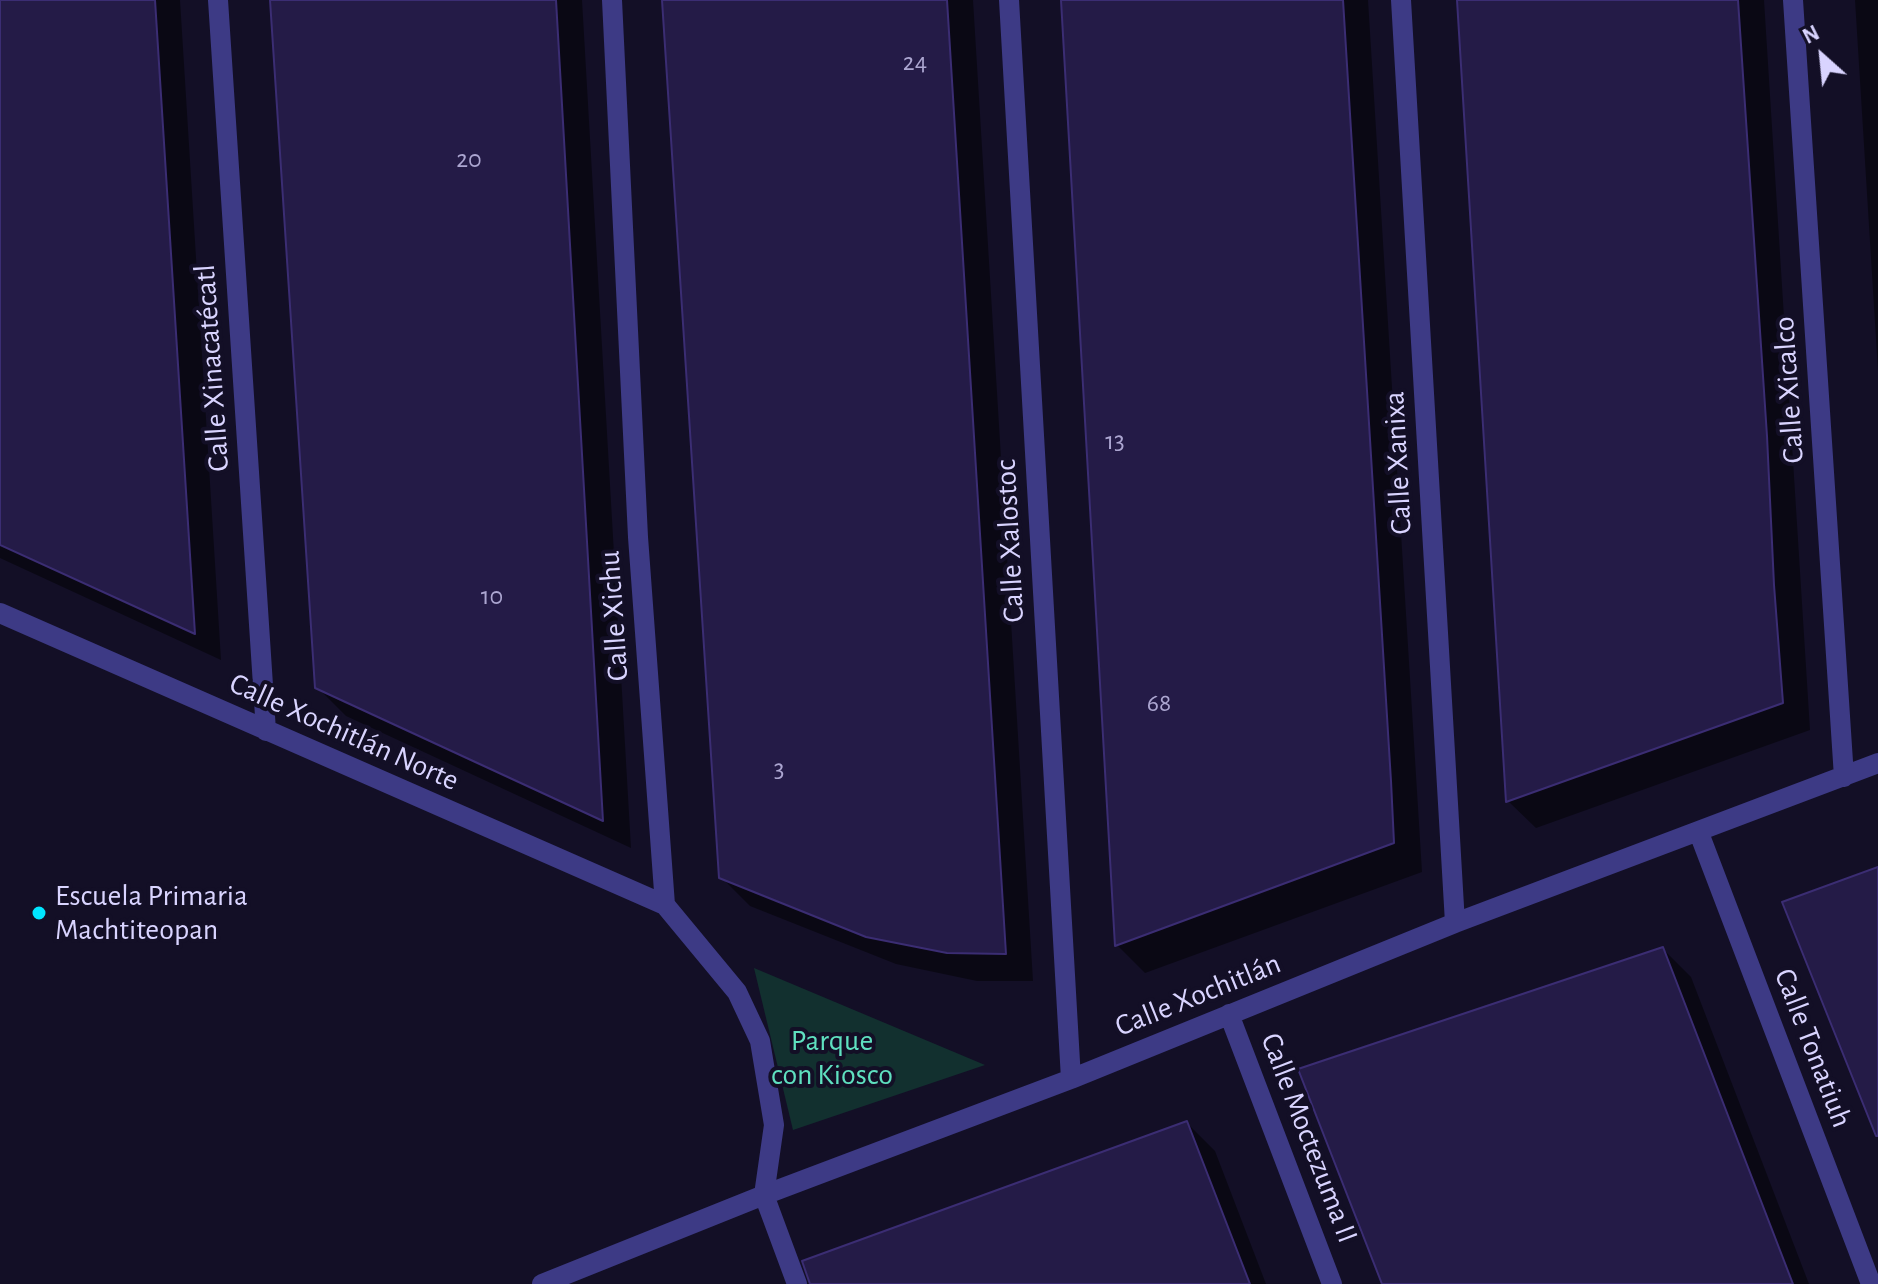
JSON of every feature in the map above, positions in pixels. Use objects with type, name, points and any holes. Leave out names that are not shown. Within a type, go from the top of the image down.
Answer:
[{"type":"street","name":"Calle Xinacatécatl","points":[[218,0],[266,731]]},
{"type":"street","name":"Calle Xichu","points":[[612,0],[638,537],[665,905]]},
{"type":"street","name":"Calle Xalostoc","points":[[1009,0],[1071,1079]]},
{"type":"street","name":"Calle Xanixa","points":[[1401,0],[1455,923]]},
{"type":"street","name":"Calle Xicalco","points":[[1793,0],[1844,777]]},
{"type":"street","name":"Calle Xochitlán Norte","points":[[0,613],[665,905]]},
{"type":"street","name":"Calle Xochitlán","points":[[542,1284],[764,1195],[1071,1079],[1455,923],[1878,763]]},
{"type":"street","name":"Calle Tonatiuh","points":[[1699,833],[1871,1284]]},
{"type":"street","points":[[665,905],[737,992],[760,1041],[774,1125],[764,1195],[797,1284]]},
{"type":"street","name":"Calle Moctezuma II","points":[[1229,1014],[1332,1284]]},
{"type":"green space","name":"Parque con Kiosco","points":[[754,968],[985,1065],[793,1130]]},
{"type":"building","points":[[0,0],[155,0],[195,634],[0,545]]},
{"type":"building","points":[[270,0],[556,0],[603,821],[315,688]]},
{"type":"building","points":[[662,0],[947,0],[1006,954],[947,953],[866,937],[719,878]]},
{"type":"building","points":[[1061,0],[1343,0],[1391,781],[1394,843],[1115,946]]},
{"type":"building","points":[[1457,0],[1738,0],[1767,436],[1783,703],[1506,802]]},
{"type":"building","points":[[1878,867],[1878,1136],[1876,1136],[1782,902]]},
{"type":"building","points":[[1663,947],[1793,1284],[1382,1284],[1298,1069]]},
{"type":"building","points":[[1187,1121],[1250,1284],[810,1284],[802,1261]]},
{"type":"place","name":"Escuela Primaria Machtiteopan","points":[[39,913]]}]
